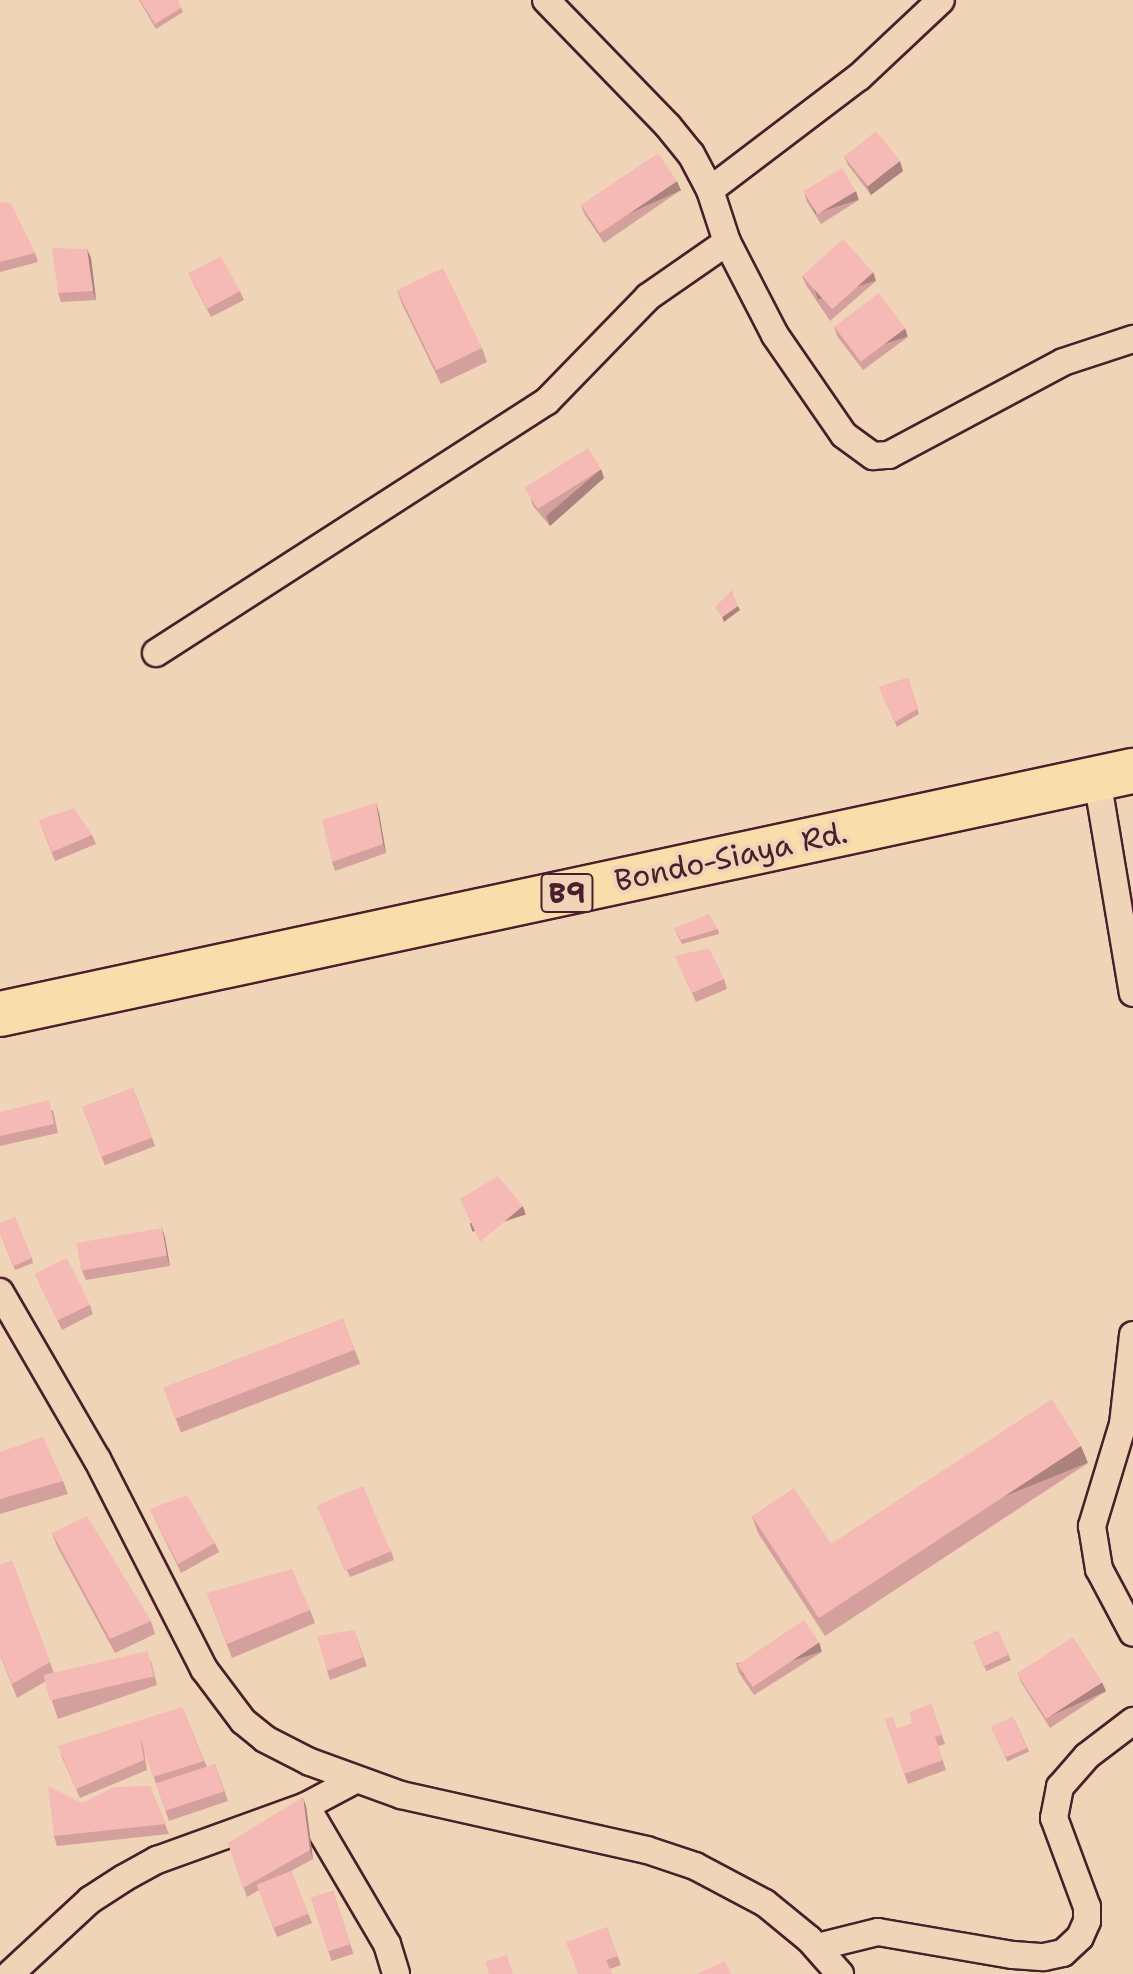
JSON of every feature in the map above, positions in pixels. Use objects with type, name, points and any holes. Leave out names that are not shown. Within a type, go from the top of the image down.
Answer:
[{"type":"highway","name":"Bondo-Siaya Rd.","points":[[0,1014],[1115,775]]},
{"type":"street","points":[[546,0],[668,126],[691,154],[710,190],[727,242],[775,335],[844,435],[873,456],[889,455],[1063,362],[1133,339]]},
{"type":"street","points":[[710,190],[859,77],[941,0]]},
{"type":"street","points":[[156,653],[547,401],[648,297],[727,242]]},
{"type":"street","points":[[1115,775],[1133,993]]},
{"type":"street","points":[[0,1292],[97,1459],[204,1669],[227,1703],[265,1739],[355,1780],[401,1795],[632,1847],[695,1866],[765,1903],[817,1947],[840,1974]]},
{"type":"street","points":[[1133,1335],[1123,1424],[1092,1526],[1099,1569],[1133,1633]]},
{"type":"street","points":[[817,1947],[878,1932],[1013,1955],[1044,1957],[1063,1953],[1080,1937],[1087,1921],[1087,1907],[1054,1818],[1060,1787],[1087,1756],[1133,1721]]},
{"type":"street","points":[[10,1974],[90,1900],[124,1878],[157,1860],[306,1806],[355,1780]]},
{"type":"street","points":[[306,1806],[387,1944],[396,1974]]},
{"type":"building","points":[[140,0],[177,0],[181,8],[155,24]]},
{"type":"building","points":[[876,131],[900,161],[868,186],[844,157]]},
{"type":"building","points":[[658,153],[677,181],[600,233],[581,205]]},
{"type":"building","points":[[842,168],[856,191],[817,214],[803,191]]},
{"type":"building","points":[[0,202],[11,203],[35,253],[0,262]]},
{"type":"building","points":[[843,239],[873,272],[832,309],[802,276]]},
{"type":"building","points":[[52,248],[87,249],[93,291],[58,293]]},
{"type":"building","points":[[221,256],[240,291],[207,309],[188,273]]},
{"type":"building","points":[[443,268],[482,348],[436,370],[397,290]]},
{"type":"building","points":[[879,293],[905,328],[861,362],[834,327]]},
{"type":"building","points":[[588,448],[601,469],[538,509],[524,488]]},
{"type":"building","points":[[732,590],[738,606],[722,617],[715,607]]},
{"type":"building","points":[[908,678],[917,709],[895,722],[879,687]]},
{"type":"building","points":[[376,803],[383,844],[332,862],[322,820]]},
{"type":"building","points":[[74,808],[92,835],[52,852],[39,820]]},
{"type":"building","points":[[709,914],[718,929],[681,940],[674,928]]},
{"type":"building","points":[[709,948],[724,979],[692,993],[675,956]]},
{"type":"building","points":[[133,1088],[152,1137],[102,1157],[83,1107]]},
{"type":"building","points":[[49,1100],[54,1124],[0,1136],[0,1112]]},
{"type":"building","points":[[498,1176],[523,1206],[480,1242],[460,1199]]},
{"type":"building","points":[[15,1217],[32,1258],[14,1266],[0,1233],[0,1223]]},
{"type":"building","points":[[162,1228],[167,1256],[81,1271],[76,1243]]},
{"type":"building","points":[[67,1258],[90,1305],[57,1321],[35,1274]]},
{"type":"building","points":[[343,1319],[355,1350],[176,1419],[164,1388]]},
{"type":"building","points":[[1052,1399],[1081,1446],[819,1618],[752,1516],[794,1488],[831,1544]]},
{"type":"building","points":[[43,1437],[63,1481],[0,1499],[0,1452]]},
{"type":"building","points":[[363,1486],[391,1551],[345,1571],[317,1506]]},
{"type":"building","points":[[187,1495],[215,1543],[178,1564],[150,1509]]},
{"type":"building","points":[[87,1516],[151,1621],[110,1639],[52,1533]]},
{"type":"building","points":[[12,1561],[50,1662],[12,1684],[0,1654],[0,1564]]},
{"type":"building","points":[[292,1569],[310,1610],[227,1644],[207,1593]]},
{"type":"building","points":[[804,1620],[819,1642],[753,1687],[738,1665]]},
{"type":"building","points":[[354,1630],[363,1657],[327,1671],[317,1636]]},
{"type":"building","points":[[998,1631],[1009,1655],[985,1666],[974,1642]]},
{"type":"building","points":[[1073,1637],[1102,1682],[1046,1719],[1017,1673]]},
{"type":"building","points":[[148,1651],[154,1676],[50,1700],[44,1675]]},
{"type":"building","points":[[931,1704],[942,1735],[935,1737],[943,1760],[904,1774],[885,1719],[893,1717],[897,1729],[912,1724],[909,1712]]},
{"type":"building","points":[[182,1707],[204,1761],[153,1777],[140,1737],[144,1760],[76,1789],[58,1746]]},
{"type":"building","points":[[1013,1717],[1027,1748],[1005,1758],[991,1727]]},
{"type":"building","points":[[215,1764],[224,1792],[165,1811],[156,1783]]},
{"type":"building","points":[[48,1786],[82,1803],[114,1787],[150,1786],[166,1824],[54,1836]]},
{"type":"building","points":[[303,1797],[310,1850],[243,1888],[228,1843]]},
{"type":"building","points":[[291,1871],[308,1914],[274,1928],[257,1885]]},
{"type":"building","points":[[333,1891],[350,1944],[328,1951],[311,1898]]},
{"type":"building","points":[[607,1927],[618,1956],[606,1960],[612,1974],[578,1974],[566,1942]]},
{"type":"building","points":[[507,1955],[513,1974],[489,1974],[485,1962]]},
{"type":"building","points":[[725,1961],[731,1974],[697,1974]]}]
